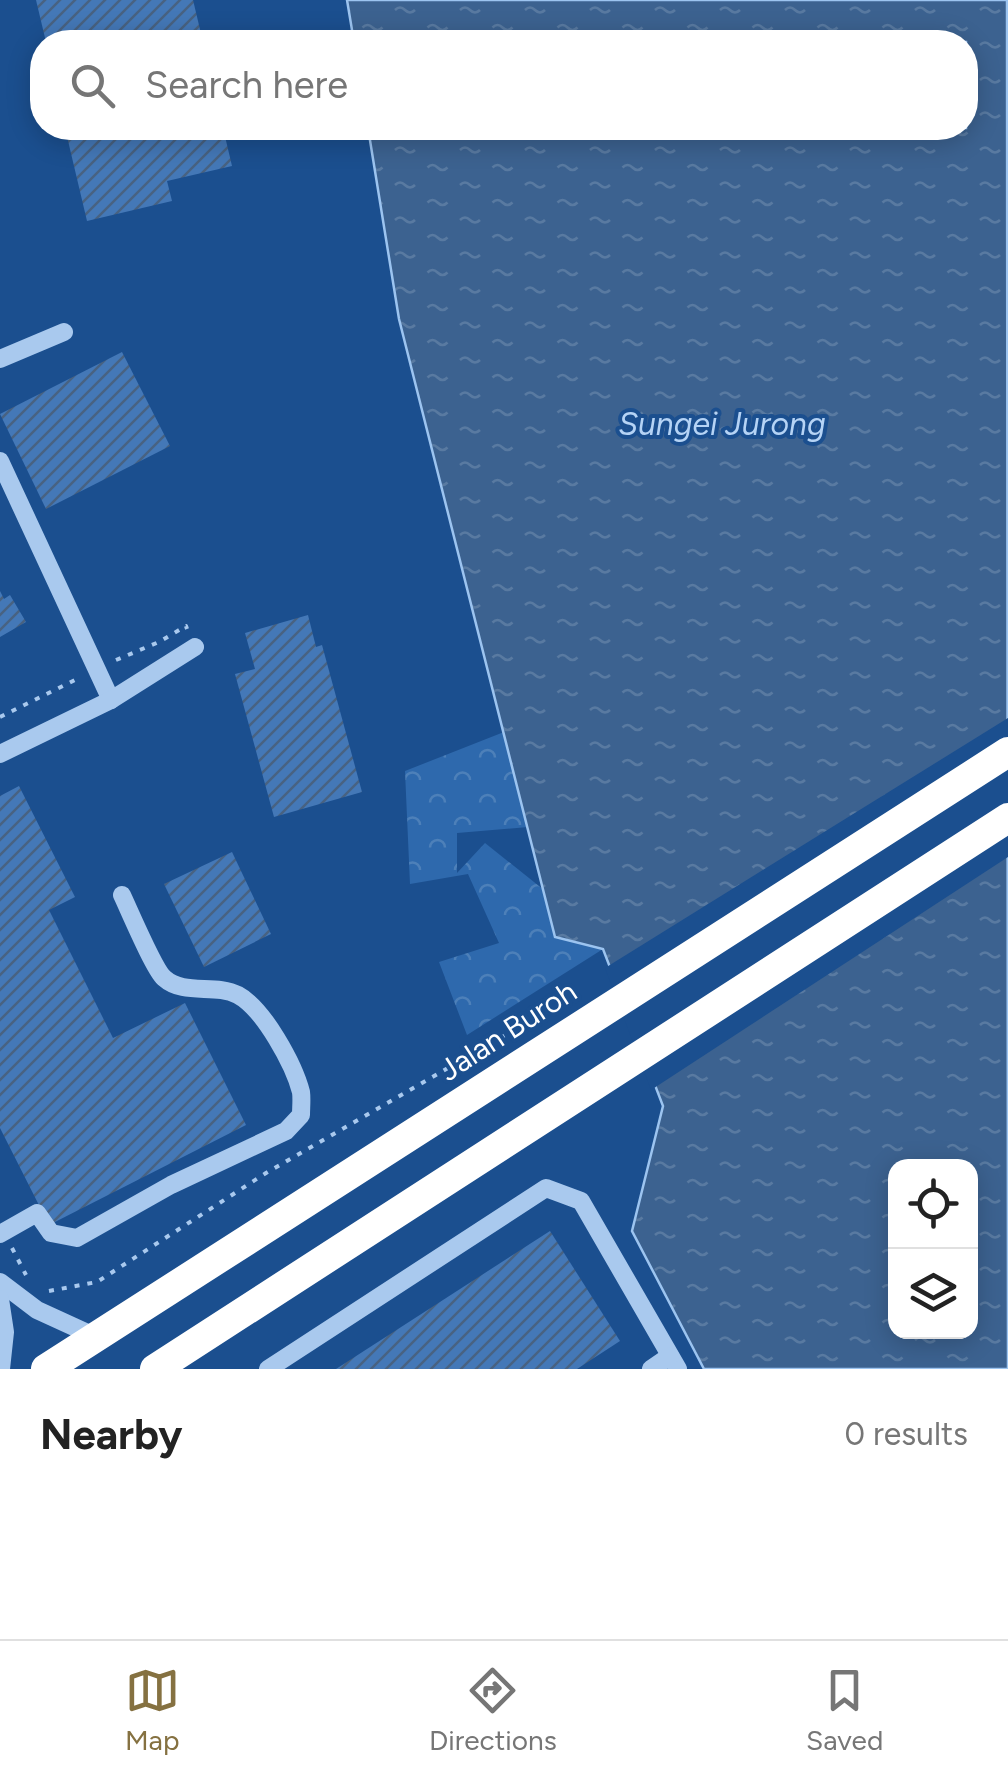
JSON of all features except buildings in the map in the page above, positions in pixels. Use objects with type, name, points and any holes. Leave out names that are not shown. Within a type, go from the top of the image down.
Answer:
[{"type":"highway","name":"Jalan Buroh","points":[[46,1369],[1008,752]]},
{"type":"highway","points":[[156,1369],[1008,818]]},
{"type":"street","points":[[0,358],[64,332]]},
{"type":"street","points":[[0,461],[111,700]]},
{"type":"street","points":[[0,754],[111,700],[195,647]]},
{"type":"street","points":[[2,1233],[36,1213],[51,1233],[78,1238],[172,1185],[286,1130],[300,1115],[302,1095],[289,1060],[264,1019],[238,995],[207,988],[179,988],[161,976],[122,896]]},
{"type":"street","points":[[276,1367],[546,1188],[581,1200],[674,1363],[650,1369]]},
{"type":"street","points":[[0,1282],[37,1310],[96,1337]]},
{"type":"street","points":[[0,1299],[5,1332],[0,1369]]},
{"type":"path","points":[[40,1287],[51,1292],[97,1282],[266,1173],[554,1008],[567,1034]]},
{"type":"path","points":[[2,1233],[30,1282]]},
{"type":"green space","points":[[504,732],[528,827],[457,833],[457,873],[485,843],[544,890],[556,937],[603,949],[467,1035],[439,962],[499,943],[468,874],[410,884],[405,771]]},
{"type":"water","name":"Sungei Jurong","points":[[347,0],[1007,0],[1008,1369],[704,1369],[632,1231],[663,1106],[603,949],[555,937],[399,319],[370,140],[978,140],[978,30],[352,30]]},
{"type":"pier","points":[[1008,718],[1008,857],[651,1090],[605,968]]}]
